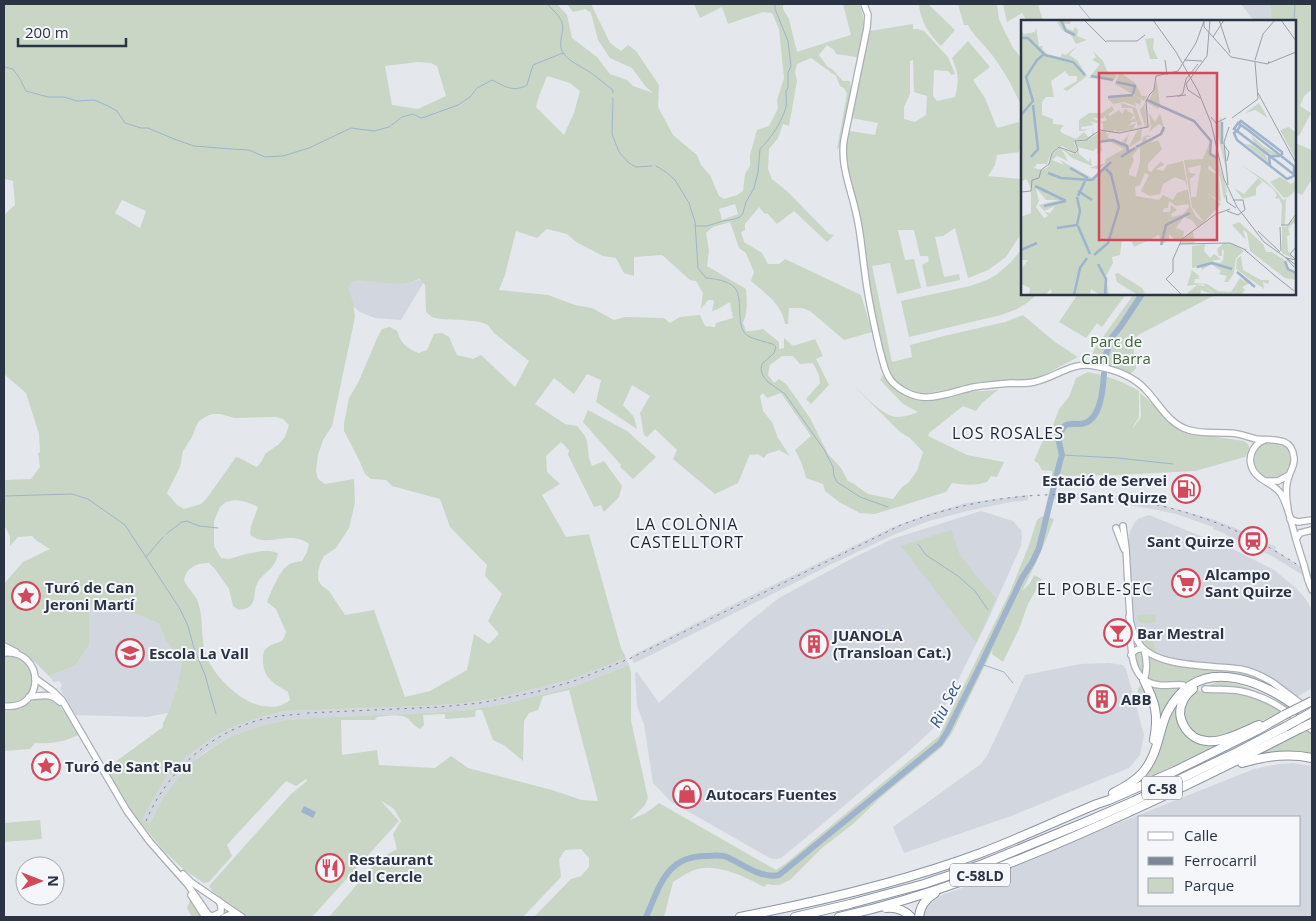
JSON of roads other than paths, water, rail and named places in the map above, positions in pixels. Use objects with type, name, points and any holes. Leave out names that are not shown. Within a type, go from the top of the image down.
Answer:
[{"type":"highway","points":[[1097,804],[1107,796],[1133,782],[1144,772],[1156,749],[1164,720],[1171,706],[1182,692],[1197,682],[1224,676],[1249,681],[1283,697],[1312,719]]},
{"type":"highway","points":[[1133,782],[1147,760],[1156,727],[1154,703],[1144,680]]},
{"type":"highway","points":[[1281,717],[1236,735],[1206,741],[1198,739],[1188,732],[1180,712],[1187,694],[1194,688],[1209,682],[1228,680],[1242,683],[1266,693],[1287,705],[1312,724]]},
{"type":"highway","name":"C-58","points":[[740,917],[832,898],[921,873],[981,853],[1175,771],[1241,739],[1312,701]]},
{"type":"highway","name":"C-58","points":[[795,917],[878,897],[983,864],[1134,801],[1237,752],[1312,712]]},
{"type":"highway","name":"C-58LD","points":[[838,917],[908,899],[968,879],[1038,852],[1159,799],[1312,724]]},
{"type":"highway","points":[[1225,767],[1258,758],[1277,756],[1312,758]]},
{"type":"highway","points":[[983,864],[1093,828]]},
{"type":"highway","points":[[919,917],[921,907],[928,897],[968,879]]},
{"type":"highway","points":[[864,911],[893,908],[905,912],[911,917]]},
{"type":"street","points":[[864,4],[868,15],[867,28],[844,136],[842,157],[858,225],[870,308],[889,378],[903,390],[917,396],[929,397],[999,384],[1034,382],[1074,367],[1094,366],[1129,377],[1146,390],[1170,419],[1182,428],[1199,432],[1236,434],[1249,438],[1273,439],[1285,442],[1292,449],[1294,461],[1286,491],[1288,509],[1312,590]]},
{"type":"street","points":[[966,389],[1033,384],[1074,370],[1089,368],[1127,380],[1152,398]]},
{"type":"street","points":[[1249,438],[1253,451]]},
{"type":"street","points":[[1264,440],[1258,443],[1253,451],[1252,467],[1257,476],[1280,493],[1288,509]]},
{"type":"street","points":[[1265,481],[1278,482],[1289,475]]},
{"type":"street","points":[[1290,519],[1298,522],[1312,520]]},
{"type":"street","points":[[1123,526],[1126,564]]},
{"type":"street","points":[[1116,528],[1124,548],[1131,655],[1135,667],[1144,680],[1157,685],[1183,685]]},
{"type":"street","points":[[1296,539],[1300,533],[1312,530]]},
{"type":"street","points":[[1130,617],[1133,633],[1140,645],[1155,656],[1170,662],[1250,672],[1272,682],[1312,712]]},
{"type":"street","points":[[4,646],[30,664],[35,678],[35,686],[29,697],[19,705],[12,707],[4,706]]},
{"type":"street","points":[[1131,655],[1138,649],[1144,649]]},
{"type":"street","points":[[1144,649],[1147,668],[1144,680]]},
{"type":"street","points":[[4,653],[19,655]]},
{"type":"street","points":[[35,678],[62,700],[127,811],[145,836],[188,885],[209,916]]},
{"type":"street","points":[[1205,689],[1240,691],[1256,695],[1278,705],[1312,730]]},
{"type":"street","points":[[29,697],[48,694],[57,699],[71,717]]},
{"type":"street","points":[[81,733],[120,807],[148,844],[209,916]]},
{"type":"street","points":[[162,856],[191,882],[236,915]]},
{"type":"street","points":[[209,916],[221,912],[222,906],[218,900]]},
{"type":"street","points":[[224,917],[236,915]]},
{"type":"water","points":[[304,806],[316,812],[313,818],[301,812]]},
{"type":"waterway","points":[[547,4],[562,22],[561,49],[565,56],[591,73],[613,90],[613,93]]},
{"type":"waterway","points":[[695,226],[707,226],[740,217],[754,188],[758,172],[760,149],[776,130],[784,113],[788,73],[791,66],[788,41],[775,9],[775,4]]},
{"type":"waterway","points":[[1078,4],[1091,20]]},
{"type":"waterway","points":[[1294,20],[1295,4]]},
{"type":"waterway","points":[[4,67],[13,69],[26,91],[48,97],[64,97],[77,101],[94,100],[117,111],[125,123],[148,128],[194,146],[249,150],[265,157],[283,156],[309,148],[351,128],[374,131],[389,127],[402,117],[413,114],[421,118],[425,117],[458,105],[470,97],[477,88],[492,80],[513,89],[522,87],[527,85],[533,65],[563,53]]},
{"type":"waterway","points":[[613,98],[612,134],[619,152],[629,163],[636,167],[652,166]]},
{"type":"waterway","points":[[656,166],[675,180],[689,203],[695,222],[698,268],[706,278],[717,279],[735,288]]},
{"type":"waterway","points":[[735,288],[739,300],[740,321],[745,333],[750,337],[773,344],[776,347],[774,353],[762,364],[763,376],[785,394],[825,451],[833,467],[837,482],[860,497],[888,507]]},
{"type":"waterway","name":"Riu Sec","points":[[1105,366],[1106,354],[1113,336],[1141,295]]},
{"type":"waterway","name":"Riu Sec","points":[[646,917],[666,875],[673,867],[693,857],[724,856],[760,873],[773,876],[779,875],[940,743],[981,664],[1022,578],[1039,548],[1062,455],[1058,438],[1063,428],[1067,425],[1084,423],[1095,415],[1100,402],[1104,374]]},
{"type":"waterway","points":[[1062,455],[1118,458],[1173,464]]},
{"type":"waterway","points":[[4,496],[72,494],[88,499],[125,525],[180,609],[205,675],[216,714]]},
{"type":"waterway","points":[[166,534],[182,522],[187,521],[199,526],[218,528]]},
{"type":"waterway","points":[[146,557],[163,537]]},
{"type":"waterway","points":[[918,544],[926,555],[958,576],[975,591],[988,610]]},
{"type":"waterway","name":"Riu Sec","points":[[998,621],[1000,625]]},
{"type":"waterway","points":[[981,664],[1004,672],[1013,683]]},
{"type":"railway","points":[[307,713],[440,707],[480,703],[536,692],[574,681],[631,658],[901,525],[953,508],[1006,498],[1060,495],[1113,498],[1166,507],[1217,523],[1266,546],[1312,575]]},
{"type":"railway","points":[[146,821],[155,803],[179,770],[209,744],[226,733],[244,725],[268,718],[301,714]]},
{"type":"place","name":"Estació de Servei BP Sant Quirze","points":[[1186,489]]},
{"type":"place","name":"Sant Quirze","points":[[1253,541]]},
{"type":"place","name":"Alcampo Sant Quirze","points":[[1186,583]]},
{"type":"place","name":"Turó de Can Jeroni Martí","points":[[26,596]]},
{"type":"place","name":"Bar Mestral","points":[[1118,633]]},
{"type":"place","name":"JUANOLA (Transloan Cat.)","points":[[814,644]]},
{"type":"place","name":"Escola La Vall","points":[[130,653]]},
{"type":"place","name":"ABB","points":[[1102,699]]},
{"type":"place","name":"Turó de Sant Pau","points":[[46,766]]},
{"type":"place","name":"Autocars Fuentes","points":[[687,794]]},
{"type":"place","name":"Restaurant del Cercle","points":[[330,868]]},
{"type":"district","name":"LOS ROSALES","points":[[1008,433]]},
{"type":"district","name":"LA COLÒNIA CASTELLTORT","points":[[687,533]]},
{"type":"district","name":"EL POBLE-SEC","points":[[1095,589]]},
{"type":"park label","name":"Parc de Can Barra","points":[[1116,350]]}]
